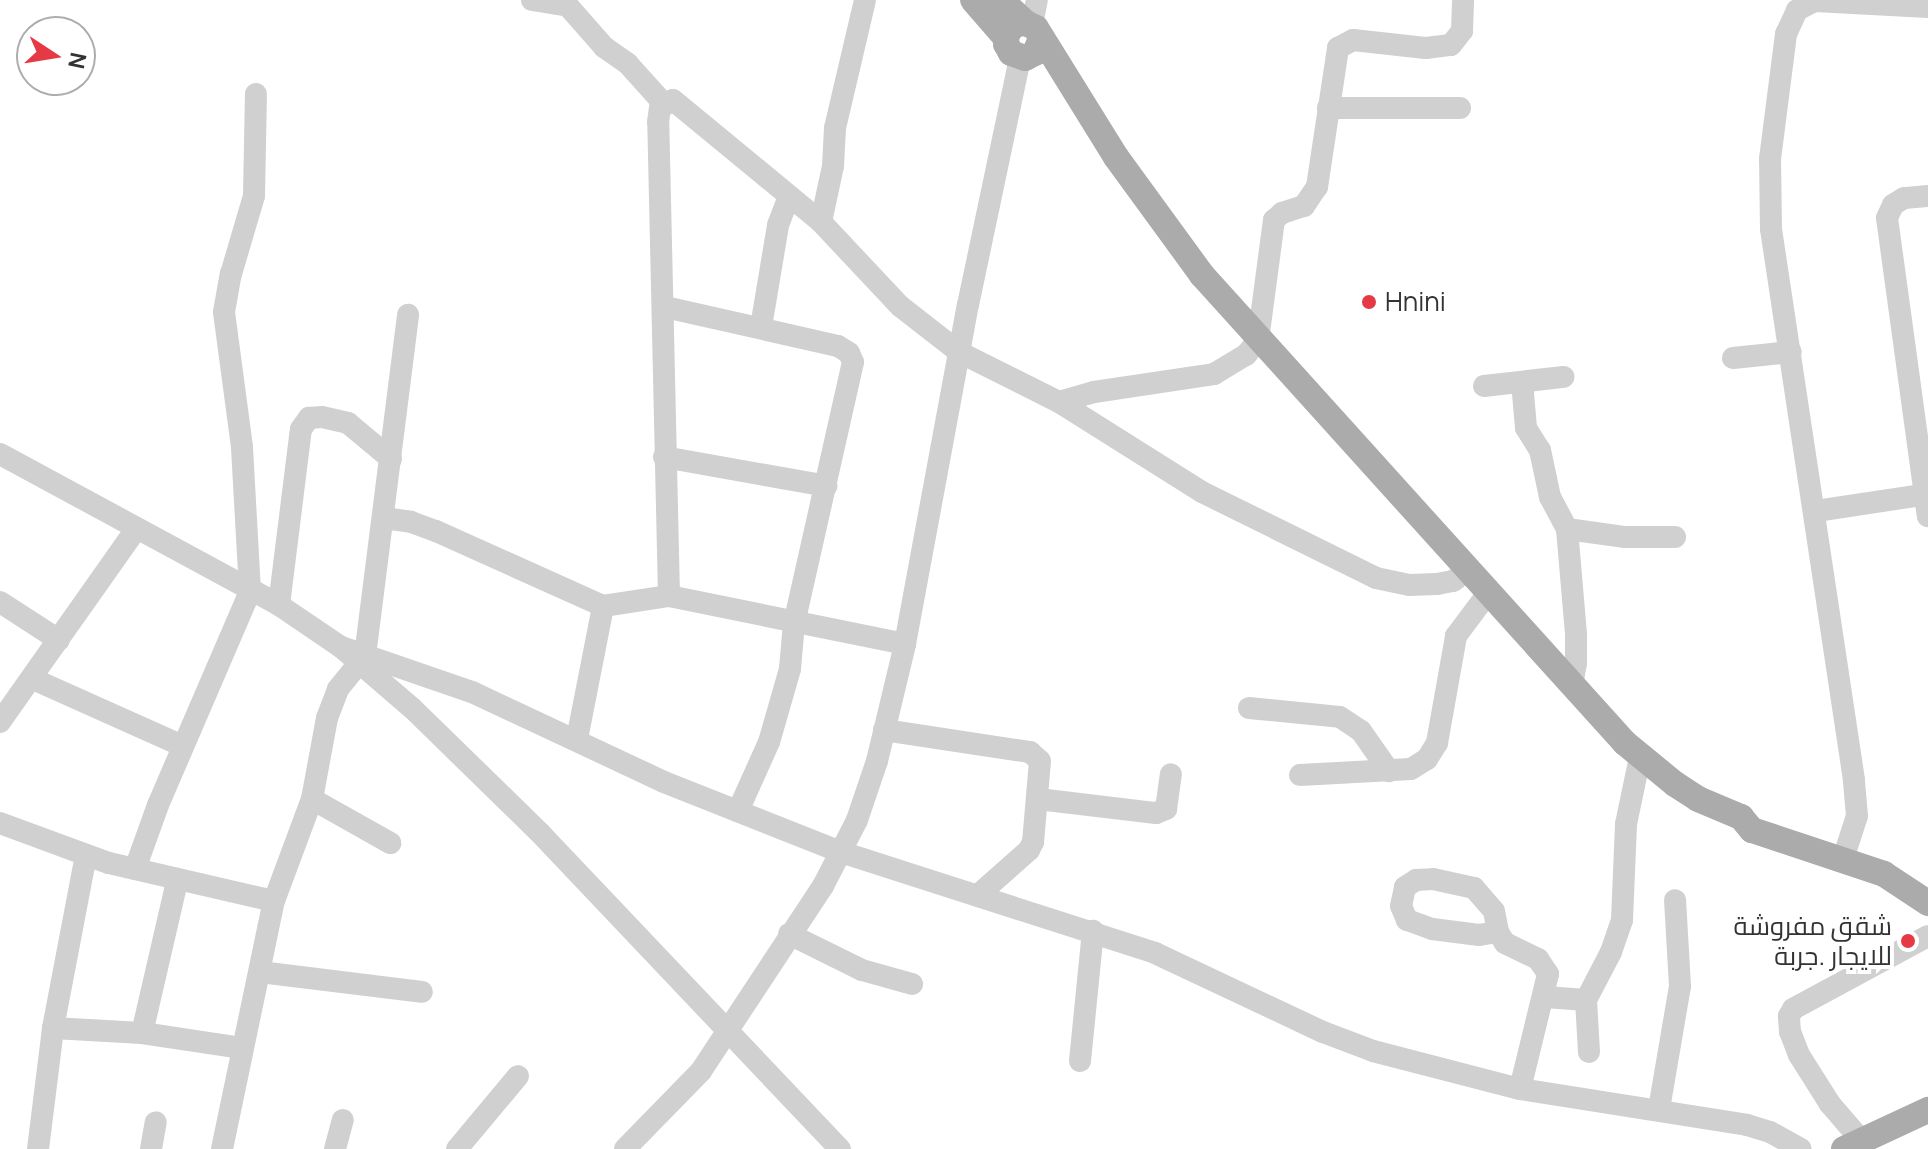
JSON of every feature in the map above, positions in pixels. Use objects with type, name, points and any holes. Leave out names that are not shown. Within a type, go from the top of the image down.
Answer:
[{"type":"main road","points":[[973,0],[1027,34]]},
{"type":"main road","points":[[1001,0],[1187,256],[1258,340],[1640,757],[1698,799],[1741,817],[1768,817],[1846,850],[1928,903]]},
{"type":"main road","points":[[1846,850],[1880,853],[1928,883]]},
{"type":"main road","points":[[1851,1146],[1928,1110]]},
{"type":"street","points":[[532,0],[568,6],[604,47],[628,64],[664,104]]},
{"type":"street","points":[[821,222],[833,166],[835,128],[865,0]]},
{"type":"street","points":[[1059,402],[1094,392],[1214,374],[1239,361],[1258,340],[1271,229],[1277,216],[1304,206],[1317,187],[1335,57],[1342,42],[1362,40],[1426,48],[1451,45],[1462,31],[1463,0]]},
{"type":"street","points":[[1846,850],[1857,816],[1854,780],[1768,192],[1781,69],[1791,22],[1797,10],[1815,1],[1928,7]]},
{"type":"street","points":[[625,1149],[674,1102],[727,1034],[789,934],[823,886],[864,799],[905,644],[959,352],[1027,34]]},
{"type":"street","points":[[135,869],[183,746],[250,591],[242,447],[224,312],[231,274],[254,196],[256,94]]},
{"type":"street","points":[[664,104],[677,102],[821,222],[900,306],[959,352],[1059,402],[1202,492],[1376,578],[1394,584],[1437,584],[1453,581],[1468,570]]},
{"type":"street","points":[[664,104],[658,122],[665,307],[664,457],[669,596]]},
{"type":"street","points":[[1328,108],[1460,108]]},
{"type":"street","points":[[1816,511],[1927,502],[1887,218],[1893,205],[1904,198],[1928,196]]},
{"type":"street","points":[[761,327],[778,225],[789,197]]},
{"type":"street","points":[[665,307],[838,346],[849,353],[853,362],[794,623],[790,669],[769,742],[738,811]]},
{"type":"street","points":[[222,1149],[274,901],[312,799],[327,718],[338,689],[361,660],[384,518],[408,315]]},
{"type":"street","points":[[1733,358],[1791,352]]},
{"type":"street","points":[[1484,386],[1563,377]]},
{"type":"street","points":[[1522,382],[1526,428],[1540,450],[1550,497],[1567,529],[1576,635],[1572,686]]},
{"type":"street","points":[[279,605],[301,429],[309,418],[322,417],[348,423],[391,459]]},
{"type":"street","points":[[0,454],[279,605],[361,660],[540,833],[727,1034],[840,1149]]},
{"type":"street","points":[[664,457],[826,486]]},
{"type":"street","points":[[384,518],[411,522],[436,531],[603,606],[669,596],[905,644]]},
{"type":"street","points":[[0,722],[136,529]]},
{"type":"street","points":[[1567,529],[1625,537],[1675,537]]},
{"type":"street","points":[[1300,775],[1411,769],[1433,752],[1456,636],[1488,593]]},
{"type":"street","points":[[0,602],[59,640]]},
{"type":"street","points":[[577,739],[603,606]]},
{"type":"street","points":[[361,660],[432,677],[577,739],[664,782],[841,852],[1155,953],[1323,1032],[1373,1051],[1520,1089],[1747,1125],[1785,1138],[1801,1149]]},
{"type":"street","points":[[412,708],[417,688],[432,677]]},
{"type":"street","points":[[0,682],[28,684],[183,746]]},
{"type":"street","points":[[1249,708],[1340,717],[1350,721],[1389,771]]},
{"type":"street","points":[[884,730],[1030,752],[1040,761],[1036,830],[1029,850],[977,896]]},
{"type":"street","points":[[1589,1052],[1586,1000],[1611,952],[1622,920],[1626,824],[1640,757]]},
{"type":"street","points":[[1038,799],[1156,813],[1166,809],[1171,774]]},
{"type":"street","points":[[312,799],[390,843]]},
{"type":"street","points":[[2,831],[177,881],[274,901]]},
{"type":"street","points":[[38,1149],[53,1028],[86,855]]},
{"type":"street","points":[[142,1033],[177,881]]},
{"type":"street","points":[[1659,1109],[1680,986],[1675,900]]},
{"type":"street","points":[[1080,1061],[1093,931]]},
{"type":"street","points":[[1498,932],[1505,943],[1544,965],[1548,974],[1545,997],[1520,1089]]},
{"type":"street","points":[[789,934],[862,970],[912,984]]},
{"type":"street","points":[[1851,1146],[1830,1104],[1799,1055],[1790,1032],[1789,1016],[1793,1009],[1928,936]]},
{"type":"street","points":[[260,972],[422,992]]},
{"type":"street","points":[[1545,997],[1586,1000]]},
{"type":"street","points":[[53,1028],[142,1033],[241,1048]]},
{"type":"street","points":[[457,1149],[518,1076]]},
{"type":"street","points":[[335,1149],[343,1120]]},
{"type":"street","points":[[151,1149],[156,1122]]},
{"type":"place","name":"Hnini","points":[[1369,302]]},
{"type":"place","name":"شقق مفروشة للايجار .جربة","points":[[1908,941]]}]
